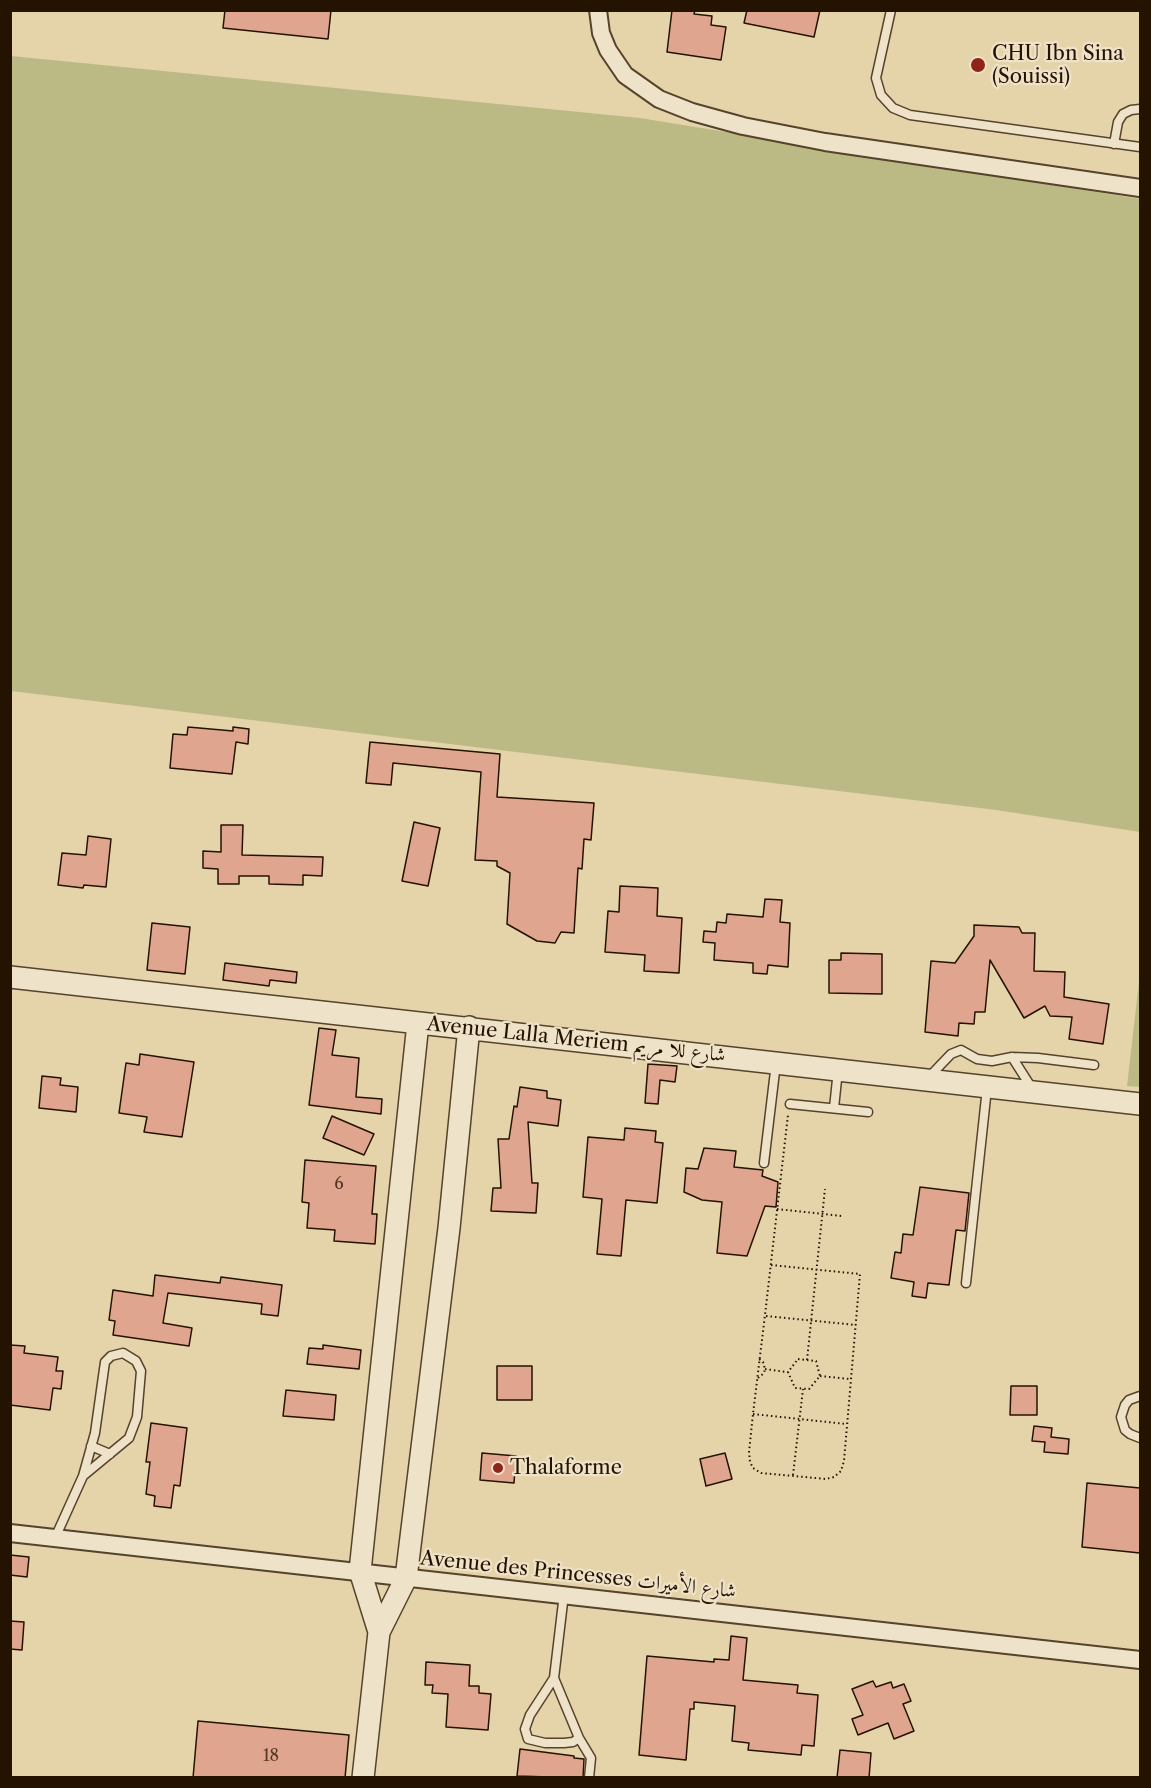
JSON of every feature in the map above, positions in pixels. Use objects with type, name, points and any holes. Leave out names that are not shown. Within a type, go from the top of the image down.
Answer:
[{"type":"street","points":[[598,10],[601,33],[608,50],[625,75],[659,99],[692,112],[742,126],[825,141],[1140,188]]},
{"type":"street","name":"Avenue Lalla Meriem شارع للا مريم","points":[[10,977],[1140,1104]]},
{"type":"street","points":[[379,1632],[360,1571],[418,1023]]},
{"type":"street","points":[[363,1778],[379,1632],[406,1578],[449,1228],[469,1027]]},
{"type":"street","name":"Avenue des Princesses شارع الأميرات","points":[[10,1533],[1140,1660]]},
{"type":"lane","points":[[891,10],[876,78],[881,95],[893,108],[910,115],[1140,147]]},
{"type":"lane","points":[[1114,144],[1118,122],[1123,114],[1140,109]]},
{"type":"lane","points":[[926,1079],[951,1054],[961,1050],[977,1059],[992,1061],[1012,1057],[1038,1058],[1094,1065]]},
{"type":"lane","points":[[1012,1057],[1034,1092]]},
{"type":"lane","points":[[764,1163],[776,1062]]},
{"type":"lane","points":[[834,1108],[838,1069]]},
{"type":"lane","points":[[966,1283],[987,1087]]},
{"type":"lane","points":[[790,1104],[868,1112]]},
{"type":"lane","points":[[54,1538],[83,1476],[95,1433],[105,1362],[111,1356],[123,1353],[136,1361],[141,1371],[137,1417],[129,1438],[83,1476]]},
{"type":"lane","points":[[1140,1396],[1125,1405],[1121,1417],[1125,1430],[1140,1438]]},
{"type":"lane","points":[[91,1446],[110,1454]]},
{"type":"lane","points":[[564,1594],[554,1678],[530,1714],[525,1729],[528,1739],[545,1743],[573,1742],[579,1738]]},
{"type":"lane","points":[[554,1678],[579,1738],[591,1758],[589,1778]]},
{"type":"path","points":[[771,1265],[860,1274],[844,1461],[841,1471],[834,1477],[826,1479],[761,1473],[753,1468],[748,1452],[790,1104]]},
{"type":"path","points":[[807,1360],[825,1189]]},
{"type":"path","points":[[777,1209],[842,1216]]},
{"type":"path","points":[[765,1315],[856,1325]]},
{"type":"path","points":[[757,1378],[764,1373],[765,1369],[763,1362],[759,1359]]},
{"type":"path","points":[[788,1372],[798,1359],[816,1361],[820,1376]]},
{"type":"path","points":[[765,1369],[788,1372]]},
{"type":"path","points":[[788,1372],[795,1388],[809,1389],[820,1376]]},
{"type":"path","points":[[820,1376],[851,1380]]},
{"type":"path","points":[[793,1476],[803,1389]]},
{"type":"path","points":[[753,1414],[847,1424]]},
{"type":"shaded area","points":[[11,56],[640,118],[1140,199],[1140,832],[996,810],[11,691]]},
{"type":"shaded area","points":[[1140,973],[1140,1087],[1127,1086]]},
{"type":"building","points":[[225,10],[331,10],[328,39],[223,28]]},
{"type":"building","points":[[672,10],[695,10],[694,14],[712,16],[711,25],[726,27],[721,60],[667,52]]},
{"type":"building","points":[[747,10],[820,10],[814,37],[744,23]]},
{"type":"building","points":[[188,727],[233,731],[233,727],[249,729],[248,744],[236,742],[232,774],[170,768],[173,734],[187,735]]},
{"type":"building","points":[[370,742],[500,754],[497,797],[594,803],[591,840],[584,839],[582,869],[578,868],[574,933],[561,932],[555,943],[537,941],[507,924],[510,873],[497,866],[497,861],[475,860],[481,772],[393,763],[391,785],[366,783]]},
{"type":"building","points":[[414,822],[440,828],[428,886],[402,881]]},
{"type":"building","points":[[221,825],[243,825],[242,855],[323,857],[322,876],[303,875],[303,885],[269,884],[269,876],[239,876],[239,884],[218,884],[218,869],[203,868],[203,851],[221,852]]},
{"type":"building","points":[[88,836],[111,839],[106,887],[84,885],[83,888],[58,885],[62,853],[86,855]]},
{"type":"building","points":[[620,886],[658,888],[657,916],[682,918],[679,973],[644,971],[645,955],[605,952],[608,911],[619,912]]},
{"type":"building","points":[[765,899],[782,900],[780,922],[790,923],[788,967],[768,965],[767,974],[753,973],[753,963],[714,960],[715,943],[703,942],[704,931],[716,932],[717,922],[726,923],[727,914],[763,917]]},
{"type":"building","points":[[152,923],[190,927],[185,974],[147,970]]},
{"type":"building","points":[[974,925],[1019,927],[1022,933],[1035,933],[1034,971],[1065,972],[1064,997],[1109,1004],[1103,1044],[1069,1039],[1072,1017],[1050,1016],[1045,1006],[1024,1018],[990,960],[985,1012],[975,1012],[974,1024],[959,1023],[958,1036],[925,1032],[931,961],[955,963],[974,936]]},
{"type":"building","points":[[841,953],[882,954],[882,994],[829,993],[829,960],[841,960]]},
{"type":"building","points":[[225,963],[297,972],[296,983],[270,980],[269,986],[223,980]]},
{"type":"building","points":[[319,1028],[336,1030],[332,1055],[359,1058],[356,1097],[382,1099],[381,1114],[309,1105]]},
{"type":"building","points":[[140,1054],[194,1062],[182,1137],[144,1132],[147,1117],[119,1113],[126,1063],[139,1065]]},
{"type":"building","points":[[648,1064],[677,1066],[675,1082],[660,1080],[658,1104],[645,1103]]},
{"type":"building","points":[[42,1076],[61,1078],[60,1085],[78,1087],[76,1112],[39,1108]]},
{"type":"building","points":[[520,1087],[547,1091],[547,1098],[561,1100],[558,1126],[528,1122],[532,1183],[538,1183],[536,1213],[491,1211],[493,1188],[501,1188],[498,1139],[509,1139],[514,1106],[517,1107]]},
{"type":"building","points":[[332,1116],[374,1134],[364,1155],[323,1138]]},
{"type":"building","points":[[625,1128],[656,1131],[655,1142],[663,1143],[657,1203],[626,1200],[621,1256],[597,1254],[602,1199],[583,1197],[588,1137],[624,1140]]},
{"type":"building","points":[[704,1148],[736,1151],[734,1167],[763,1170],[762,1176],[778,1182],[776,1207],[765,1206],[747,1256],[717,1253],[722,1202],[702,1200],[684,1192],[686,1168],[698,1169]]},
{"type":"building","points":[[305,1160],[376,1166],[372,1214],[377,1214],[375,1244],[334,1241],[335,1230],[307,1228],[309,1203],[302,1202]]},
{"type":"building","points":[[920,1187],[969,1193],[965,1231],[956,1230],[949,1285],[928,1283],[926,1298],[912,1296],[914,1282],[891,1278],[895,1252],[901,1253],[903,1234],[913,1235]]},
{"type":"building","points":[[155,1275],[220,1283],[221,1277],[282,1285],[278,1316],[261,1314],[262,1304],[168,1293],[163,1323],[192,1328],[189,1346],[113,1335],[115,1321],[109,1320],[113,1290],[153,1296]]},
{"type":"building","points":[[10,1345],[25,1346],[24,1353],[58,1357],[56,1371],[63,1371],[61,1389],[53,1388],[50,1410],[10,1405]]},
{"type":"building","points":[[323,1345],[361,1350],[359,1369],[307,1364],[309,1348],[323,1349]]},
{"type":"building","points":[[497,1366],[532,1366],[532,1400],[497,1400]]},
{"type":"building","points":[[1011,1386],[1037,1386],[1037,1415],[1010,1415]]},
{"type":"building","points":[[286,1390],[336,1395],[334,1420],[283,1416]]},
{"type":"building","points":[[151,1423],[187,1428],[180,1486],[174,1485],[171,1508],[154,1506],[155,1496],[146,1494],[150,1462],[146,1462]]},
{"type":"building","points":[[1034,1426],[1052,1428],[1051,1437],[1069,1439],[1068,1454],[1044,1452],[1045,1442],[1032,1441]]},
{"type":"building","name":"Thalaforme","points":[[482,1453],[516,1456],[514,1483],[480,1480]]},
{"type":"building","points":[[725,1453],[732,1479],[706,1486],[700,1459]]},
{"type":"building","points":[[1087,1483],[1140,1488],[1140,1553],[1082,1547]]},
{"type":"building","points":[[10,1555],[29,1557],[27,1577],[10,1575]]},
{"type":"building","points":[[10,1621],[24,1622],[22,1650],[10,1649]]},
{"type":"building","points":[[731,1636],[747,1638],[743,1680],[798,1685],[797,1693],[818,1695],[814,1746],[802,1745],[801,1755],[748,1750],[749,1743],[732,1741],[735,1706],[694,1702],[694,1709],[690,1709],[686,1760],[639,1755],[647,1656],[714,1662],[714,1659],[729,1660]]},
{"type":"building","points":[[426,1662],[470,1665],[469,1686],[479,1686],[479,1693],[491,1694],[488,1730],[446,1727],[448,1694],[432,1693],[433,1685],[425,1685]]},
{"type":"building","points":[[873,1681],[876,1687],[891,1682],[893,1688],[904,1684],[911,1701],[903,1704],[914,1731],[894,1739],[888,1723],[858,1735],[852,1719],[863,1715],[852,1689]]},
{"type":"building","points":[[198,1721],[349,1735],[345,1778],[193,1778]]},
{"type":"building","points":[[520,1749],[584,1759],[583,1778],[517,1776]]},
{"type":"building","points":[[840,1750],[871,1753],[869,1778],[837,1778]]},
{"type":"place","name":"CHU Ibn Sina (Souissi)","points":[[978,65]]},
{"type":"place","name":"Thalaforme","points":[[498,1468]]}]
